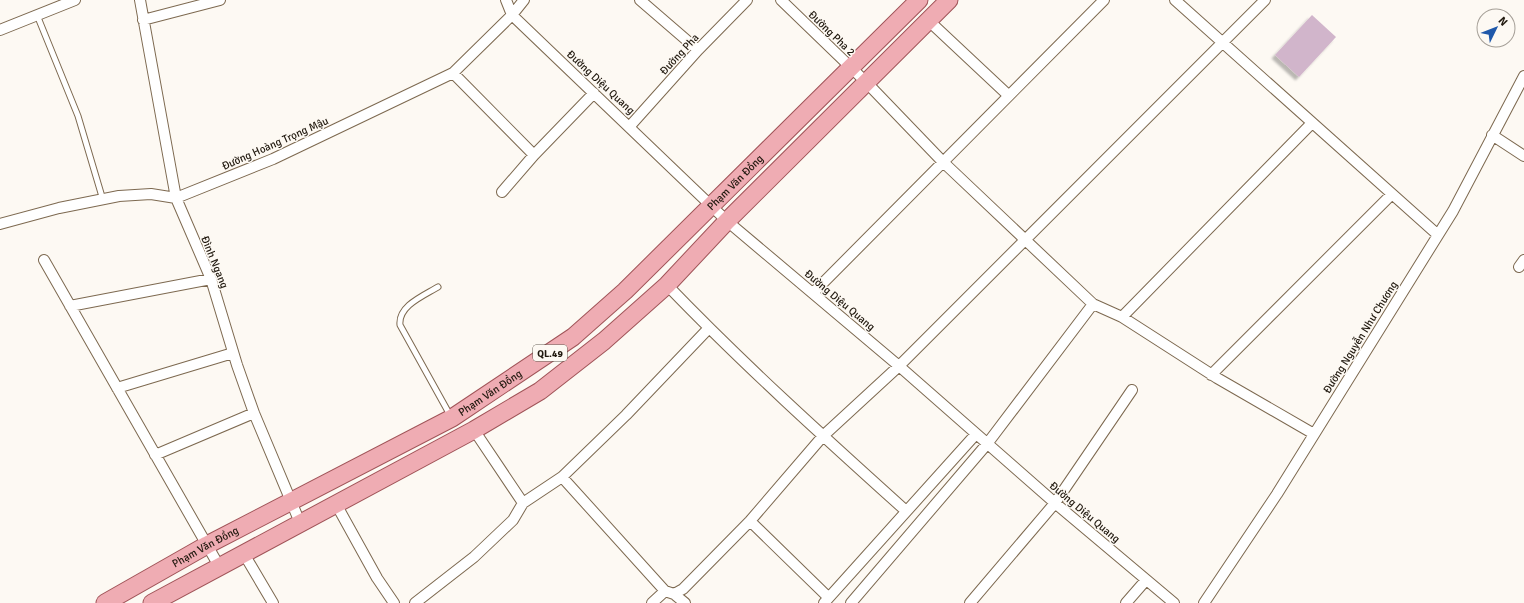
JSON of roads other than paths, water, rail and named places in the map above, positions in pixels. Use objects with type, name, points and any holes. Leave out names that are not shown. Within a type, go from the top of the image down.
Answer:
[{"type":"main road","name":"Phạm Văn Đồng","points":[[105,603],[207,545],[452,418],[573,337],[625,291],[919,0]]},
{"type":"main road","name":"Phạm Văn Đồng","points":[[152,603],[220,566],[301,525],[336,504],[474,430],[546,386],[604,341],[667,285],[727,221],[949,0]]},
{"type":"street","points":[[0,30],[75,0]]},
{"type":"street","name":"Đình Ngang","points":[[140,0],[176,198],[211,279],[233,353],[254,413],[301,525]]},
{"type":"street","points":[[143,20],[220,0]]},
{"type":"street","name":"Đường Diệu Quang","points":[[506,0],[512,15],[712,204],[727,221],[899,366],[1054,503],[1174,603]]},
{"type":"street","name":"Đường Hoàng Trọng Mậu","points":[[176,198],[273,159],[453,73],[512,15],[524,0]]},
{"type":"street","points":[[640,0],[698,50]]},
{"type":"street","name":"Đường Pha","points":[[630,126],[698,50],[746,0]]},
{"type":"street","name":"Đường Pha 2","points":[[781,0],[851,67],[942,161],[1093,304],[1122,317],[1211,375],[1314,434]]},
{"type":"street","points":[[813,293],[942,161],[1104,0]]},
{"type":"street","points":[[1175,0],[1438,235]]},
{"type":"street","points":[[652,603],[670,593],[683,589],[750,521],[823,436],[899,366],[1265,0]]},
{"type":"street","points":[[928,20],[1008,95]]},
{"type":"street","points":[[453,73],[534,155]]},
{"type":"street","name":"Đường Nguyễn Như Chương","points":[[1204,603],[1237,556],[1453,211],[1492,134],[1524,76]]},
{"type":"street","points":[[502,192],[534,155],[594,93]]},
{"type":"street","points":[[1122,317],[1312,123]]},
{"type":"street","points":[[1492,134],[1524,156]]},
{"type":"street","points":[[0,224],[59,208],[103,200],[151,194],[176,198]]},
{"type":"street","points":[[1211,375],[1392,194]]},
{"type":"street","points":[[44,260],[220,566]]},
{"type":"street","points":[[70,306],[211,279]]},
{"type":"street","points":[[667,285],[709,328],[823,436],[906,511]]},
{"type":"street","points":[[851,603],[987,444],[1093,304]]},
{"type":"street","points":[[415,603],[480,552],[513,520],[523,503],[562,477],[626,415],[709,328]]},
{"type":"street","points":[[117,388],[233,353]]},
{"type":"street","points":[[970,603],[1054,503],[1132,390]]},
{"type":"street","points":[[155,455],[254,413]]},
{"type":"street","points":[[474,430],[523,503]]},
{"type":"street","points":[[750,521],[826,600],[976,434]]},
{"type":"street","points":[[562,477],[670,593],[685,603]]},
{"type":"street","points":[[336,504],[377,578],[394,603]]},
{"type":"street","points":[[244,554],[273,603]]},
{"type":"street","points":[[1126,603],[1146,580]]},
{"type":"lane","points":[[37,15],[78,116],[103,200]]},
{"type":"lane","points":[[438,287],[405,308],[400,319],[400,325],[452,418]]}]
